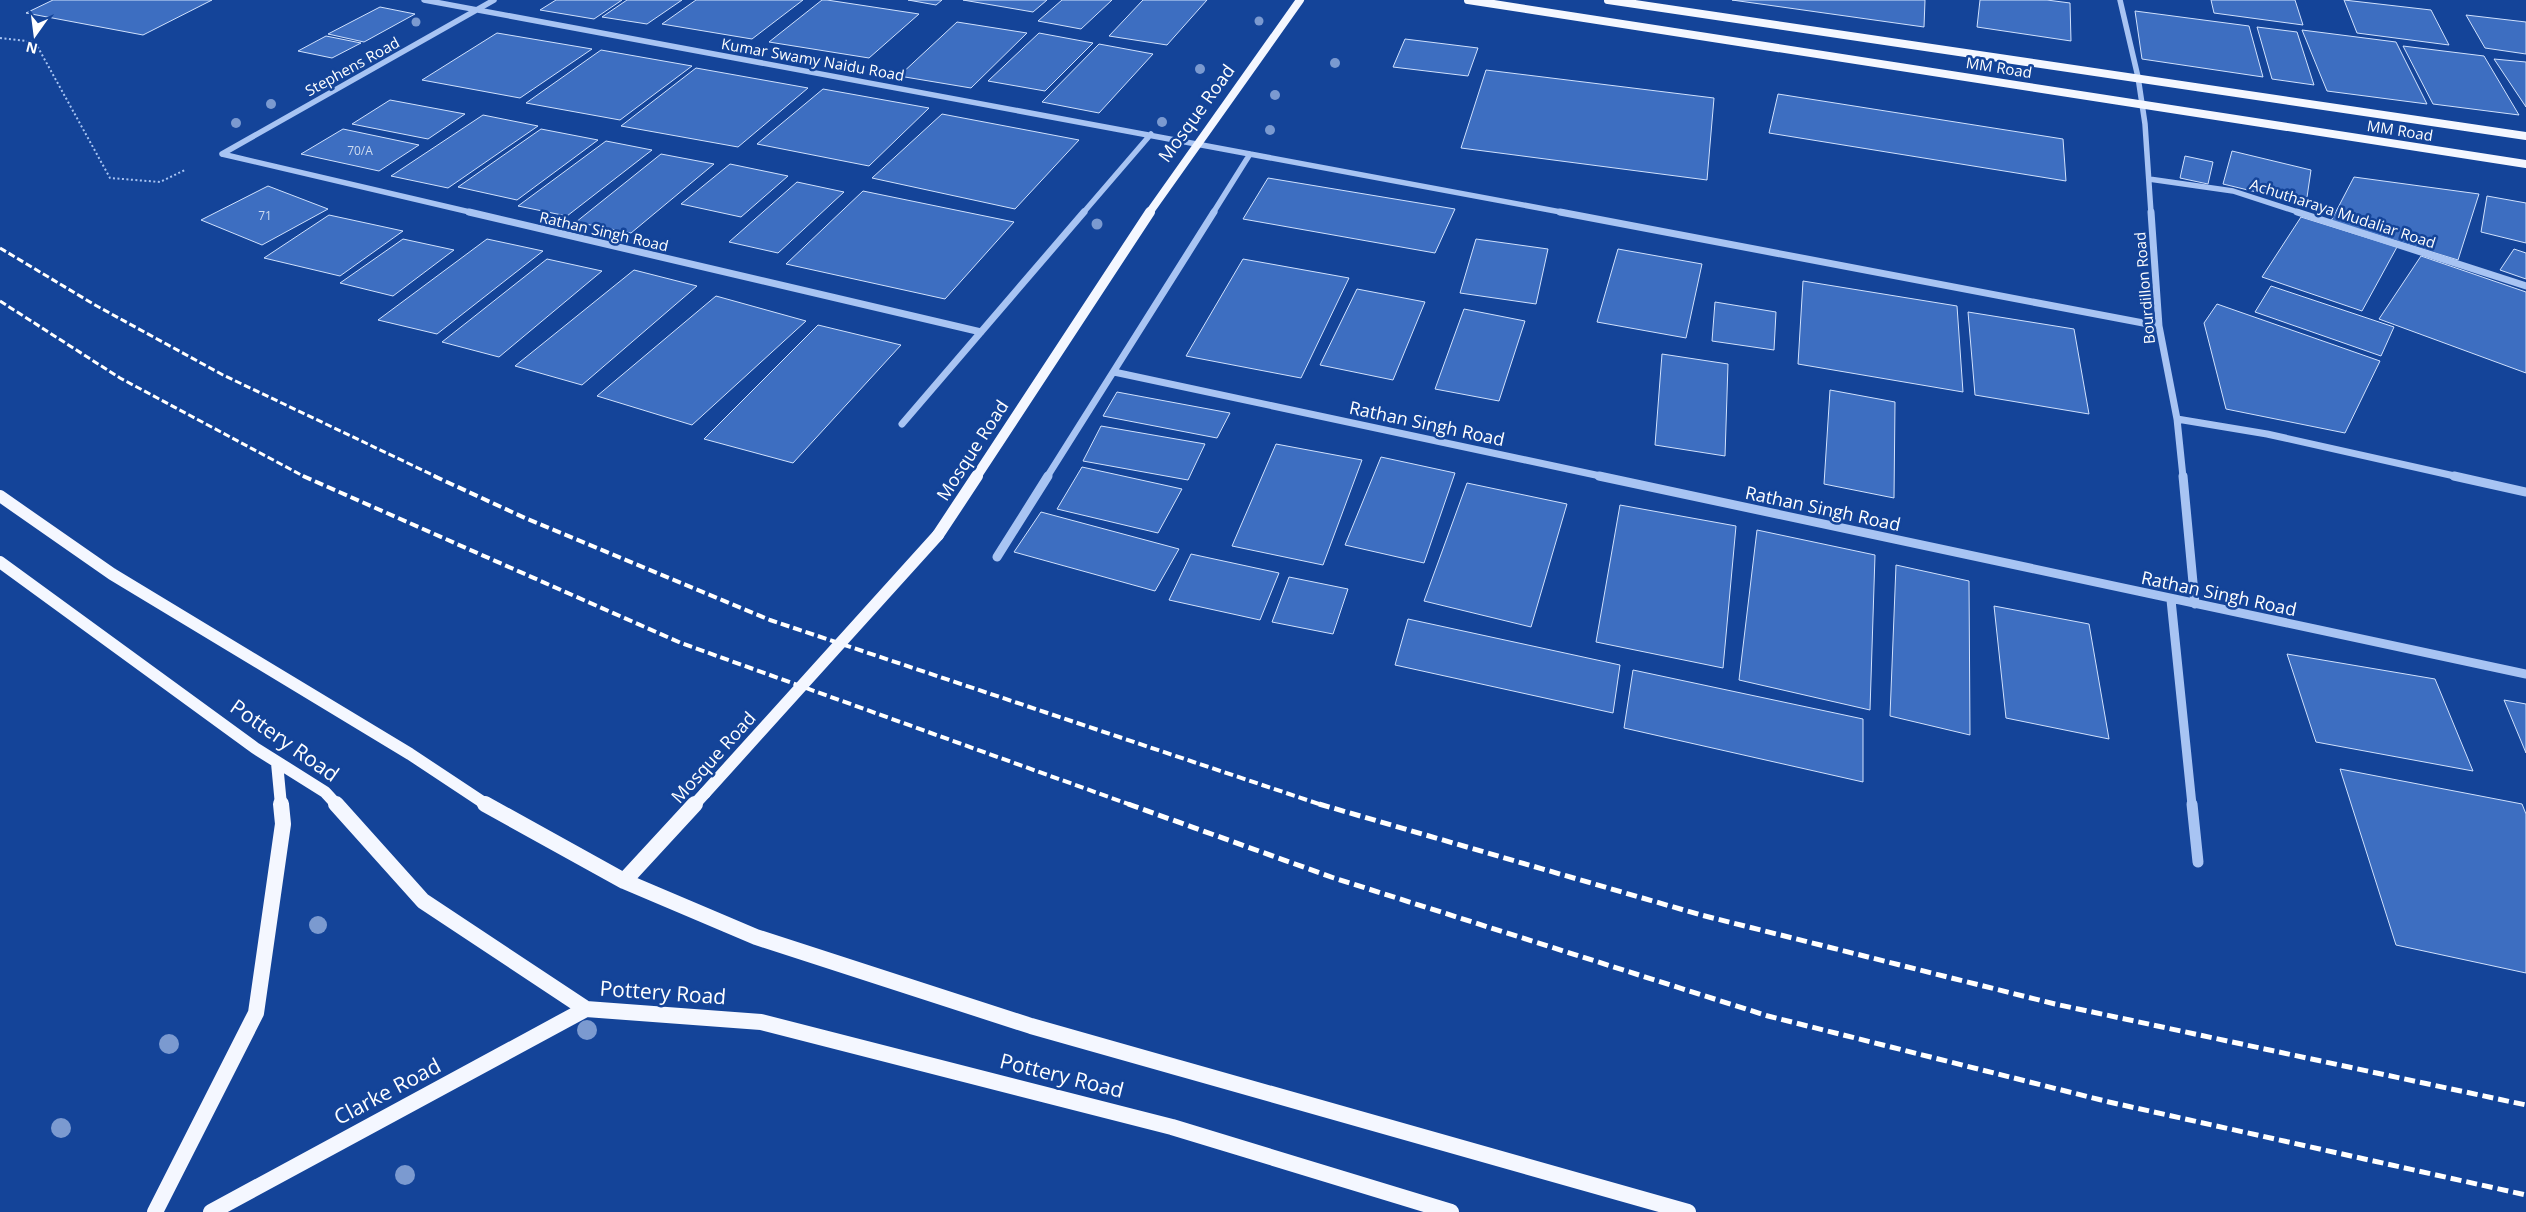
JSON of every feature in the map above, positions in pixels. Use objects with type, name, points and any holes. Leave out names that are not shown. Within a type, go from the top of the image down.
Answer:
[{"type":"main road","name":"Mosque Road","points":[[624,881],[938,535],[1168,184],[1300,0]]},
{"type":"main road","name":"MM Road","points":[[1468,0],[2142,102],[2526,164]]},
{"type":"main road","name":"MM Road","points":[[1608,0],[2138,77],[2526,136]]},
{"type":"main road","points":[[0,496],[112,574],[410,754],[500,814],[624,881],[756,937],[1031,1026],[1688,1212]]},
{"type":"main road","name":"Pottery Road","points":[[0,562],[278,763],[326,792],[423,901],[586,1009],[762,1022],[1172,1127],[1451,1212]]},
{"type":"main road","points":[[155,1212],[256,1013],[283,824],[278,763]]},
{"type":"main road","name":"Clarke Road","points":[[211,1212],[586,1009]]},
{"type":"street","name":"Kumar Swamy Naidu Road","points":[[424,0],[1151,134],[2158,326]]},
{"type":"street","name":"Stephens Road","points":[[222,154],[494,0]]},
{"type":"street","name":"Bourdillon Road","points":[[2120,0],[2142,102],[2158,326],[2177,420],[2195,604]]},
{"type":"street","points":[[902,424],[1151,134]]},
{"type":"street","name":"Rathan Singh Road","points":[[222,154],[980,332]]},
{"type":"street","points":[[997,556],[1250,154]]},
{"type":"street","name":"Achutharaya Mudaliar Road","points":[[2149,179],[2233,191],[2526,286]]},
{"type":"street","name":"Rathan Singh Road","points":[[1114,372],[2171,600],[2526,674]]},
{"type":"street","points":[[2177,420],[2267,434],[2526,492]]},
{"type":"street","points":[[2171,600],[2198,862]]},
{"type":"path","points":[[0,38],[34,42],[110,178],[160,182],[222,154]]},
{"type":"building","points":[[53,0],[212,0],[143,35],[26,13]]},
{"type":"building","points":[[556,0],[622,0],[594,19],[540,10]]},
{"type":"building","points":[[627,0],[682,0],[647,24],[602,17]]},
{"type":"building","points":[[696,0],[803,0],[752,39],[662,24]]},
{"type":"building","points":[[822,0],[919,14],[869,58],[769,42]]},
{"type":"building","points":[[908,0],[942,0],[936,5]]},
{"type":"building","points":[[963,0],[1047,0],[1033,12]]},
{"type":"building","points":[[1062,0],[1112,0],[1081,29],[1038,21]]},
{"type":"building","points":[[1143,0],[1207,0],[1167,45],[1109,36]]},
{"type":"building","points":[[1732,0],[1925,0],[1924,27]]},
{"type":"building","points":[[1980,0],[2047,0],[2070,3],[2071,41],[1977,27]]},
{"type":"building","points":[[2211,0],[2295,0],[2303,25],[2214,13]]},
{"type":"building","points":[[2344,0],[2431,10],[2449,45],[2357,33]]},
{"type":"building","points":[[380,7],[415,14],[364,42],[328,34]]},
{"type":"building","points":[[2135,11],[2249,26],[2263,77],[2142,59]]},
{"type":"building","points":[[2466,15],[2526,22],[2526,54],[2485,48]]},
{"type":"building","points":[[957,22],[1027,33],[971,88],[899,76]]},
{"type":"building","points":[[2257,27],[2297,32],[2314,85],[2272,79]]},
{"type":"building","points":[[2302,30],[2396,42],[2427,104],[2327,91]]},
{"type":"building","points":[[497,33],[592,49],[520,98],[422,80]]},
{"type":"building","points":[[1039,33],[1093,43],[1045,91],[988,81]]},
{"type":"building","points":[[326,36],[361,43],[332,58],[298,51]]},
{"type":"building","points":[[1405,39],[1478,48],[1468,76],[1393,67]]},
{"type":"building","points":[[1099,44],[1153,54],[1099,113],[1042,102]]},
{"type":"building","points":[[2403,46],[2484,56],[2519,115],[2433,104]]},
{"type":"building","points":[[601,50],[692,66],[620,120],[526,103]]},
{"type":"building","points":[[2494,59],[2526,62],[2526,107]]},
{"type":"building","points":[[696,68],[808,88],[738,147],[621,126]]},
{"type":"building","points":[[1486,70],[1714,98],[1707,180],[1461,148]]},
{"type":"building","points":[[823,89],[929,108],[869,166],[757,144]]},
{"type":"building","points":[[1778,94],[2063,139],[2066,181],[1769,133]]},
{"type":"building","points":[[390,100],[465,114],[428,139],[352,124]]},
{"type":"building","points":[[942,114],[1079,140],[1015,209],[872,178]]},
{"type":"building","points":[[483,115],[538,126],[448,188],[391,176]]},
{"type":"building","points":[[343,129],[419,145],[379,171],[301,154]]},
{"type":"building","points":[[541,129],[598,140],[517,200],[458,187]]},
{"type":"building","points":[[606,141],[652,150],[567,216],[518,206]]},
{"type":"building","points":[[2232,151],[2311,170],[2306,204],[2223,184]]},
{"type":"building","points":[[661,154],[714,164],[631,233],[576,222]]},
{"type":"building","points":[[2185,156],[2213,162],[2208,184],[2180,178]]},
{"type":"building","points":[[730,164],[788,176],[741,217],[681,204]]},
{"type":"building","points":[[2354,177],[2479,194],[2458,260],[2331,221]]},
{"type":"building","points":[[1268,178],[1455,209],[1435,253],[1243,219]]},
{"type":"building","points":[[797,182],[844,192],[778,253],[729,242]]},
{"type":"building","points":[[268,186],[328,209],[262,245],[201,220]]},
{"type":"building","points":[[863,191],[1014,222],[945,299],[786,264]]},
{"type":"building","points":[[2487,196],[2526,203],[2526,243],[2481,232]]},
{"type":"building","points":[[329,215],[403,231],[340,276],[264,258]]},
{"type":"building","points":[[2301,217],[2397,247],[2362,311],[2262,277]]},
{"type":"building","points":[[403,239],[454,250],[393,296],[340,283]]},
{"type":"building","points":[[487,239],[543,251],[437,334],[378,320]]},
{"type":"building","points":[[1476,239],[1548,249],[1536,304],[1460,293]]},
{"type":"building","points":[[1618,249],[1702,264],[1686,338],[1597,322]]},
{"type":"building","points":[[2514,249],[2526,253],[2526,279],[2500,270]]},
{"type":"building","points":[[2421,256],[2526,292],[2526,373],[2379,319]]},
{"type":"building","points":[[547,259],[602,271],[499,357],[442,342]]},
{"type":"building","points":[[1243,259],[1349,278],[1301,378],[1186,356]]},
{"type":"building","points":[[634,270],[697,286],[582,385],[515,366]]},
{"type":"building","points":[[1803,281],[1957,306],[1963,392],[1798,364]]},
{"type":"building","points":[[2271,286],[2394,327],[2381,356],[2255,312]]},
{"type":"building","points":[[1357,289],[1425,302],[1393,380],[1320,365]]},
{"type":"building","points":[[716,296],[806,321],[692,425],[597,396]]},
{"type":"building","points":[[1715,302],[1776,312],[1774,350],[1712,341]]},
{"type":"building","points":[[2217,304],[2380,361],[2345,433],[2226,409],[2204,323]]},
{"type":"building","points":[[1464,309],[1525,321],[1499,401],[1435,389]]},
{"type":"building","points":[[1968,312],[2074,329],[2089,414],[1975,395]]},
{"type":"building","points":[[818,325],[901,345],[793,463],[704,439]]},
{"type":"building","points":[[1662,354],[1728,364],[1725,456],[1655,445]]},
{"type":"building","points":[[1830,390],[1895,402],[1894,498],[1824,484]]},
{"type":"building","points":[[1117,392],[1230,413],[1217,438],[1103,416]]},
{"type":"building","points":[[1101,426],[1205,444],[1188,480],[1083,461]]},
{"type":"building","points":[[1276,444],[1362,460],[1323,565],[1232,546]]},
{"type":"building","points":[[1381,457],[1455,473],[1424,563],[1345,545]]},
{"type":"building","points":[[1082,467],[1182,489],[1158,533],[1057,509]]},
{"type":"building","points":[[1467,483],[1567,504],[1531,627],[1424,601]]},
{"type":"building","points":[[1620,505],[1736,526],[1723,668],[1596,642]]},
{"type":"building","points":[[1041,512],[1179,549],[1155,591],[1014,552]]},
{"type":"building","points":[[1757,530],[1875,555],[1870,710],[1739,680]]},
{"type":"building","points":[[1191,554],[1279,573],[1260,620],[1169,600]]},
{"type":"building","points":[[1896,565],[1969,581],[1970,735],[1890,716]]},
{"type":"building","points":[[1289,577],[1348,589],[1333,634],[1272,622]]},
{"type":"building","points":[[1994,606],[2089,624],[2109,739],[2006,718]]},
{"type":"building","points":[[1408,619],[1620,665],[1613,713],[1395,665]]},
{"type":"building","points":[[2287,654],[2435,679],[2473,771],[2316,742]]},
{"type":"building","points":[[1633,670],[1863,719],[1863,782],[1624,728]]},
{"type":"building","points":[[2504,700],[2526,704],[2526,753]]},
{"type":"building","points":[[2340,769],[2522,804],[2526,814],[2526,973],[2396,945]]},
{"type":"railway","points":[[0,248],[95,305],[223,375],[437,477]]},
{"type":"railway","points":[[0,301],[120,378],[304,476]]},
{"type":"railway","points":[[304,476],[681,643],[1131,805]]},
{"type":"railway","points":[[434,476],[525,518],[770,620],[1319,804]]},
{"type":"railway","points":[[1128,804],[1334,878],[1768,1016],[2109,1102],[2526,1195]]},
{"type":"railway","points":[[1319,804],[1701,915],[2055,1004],[2526,1105]]}]
